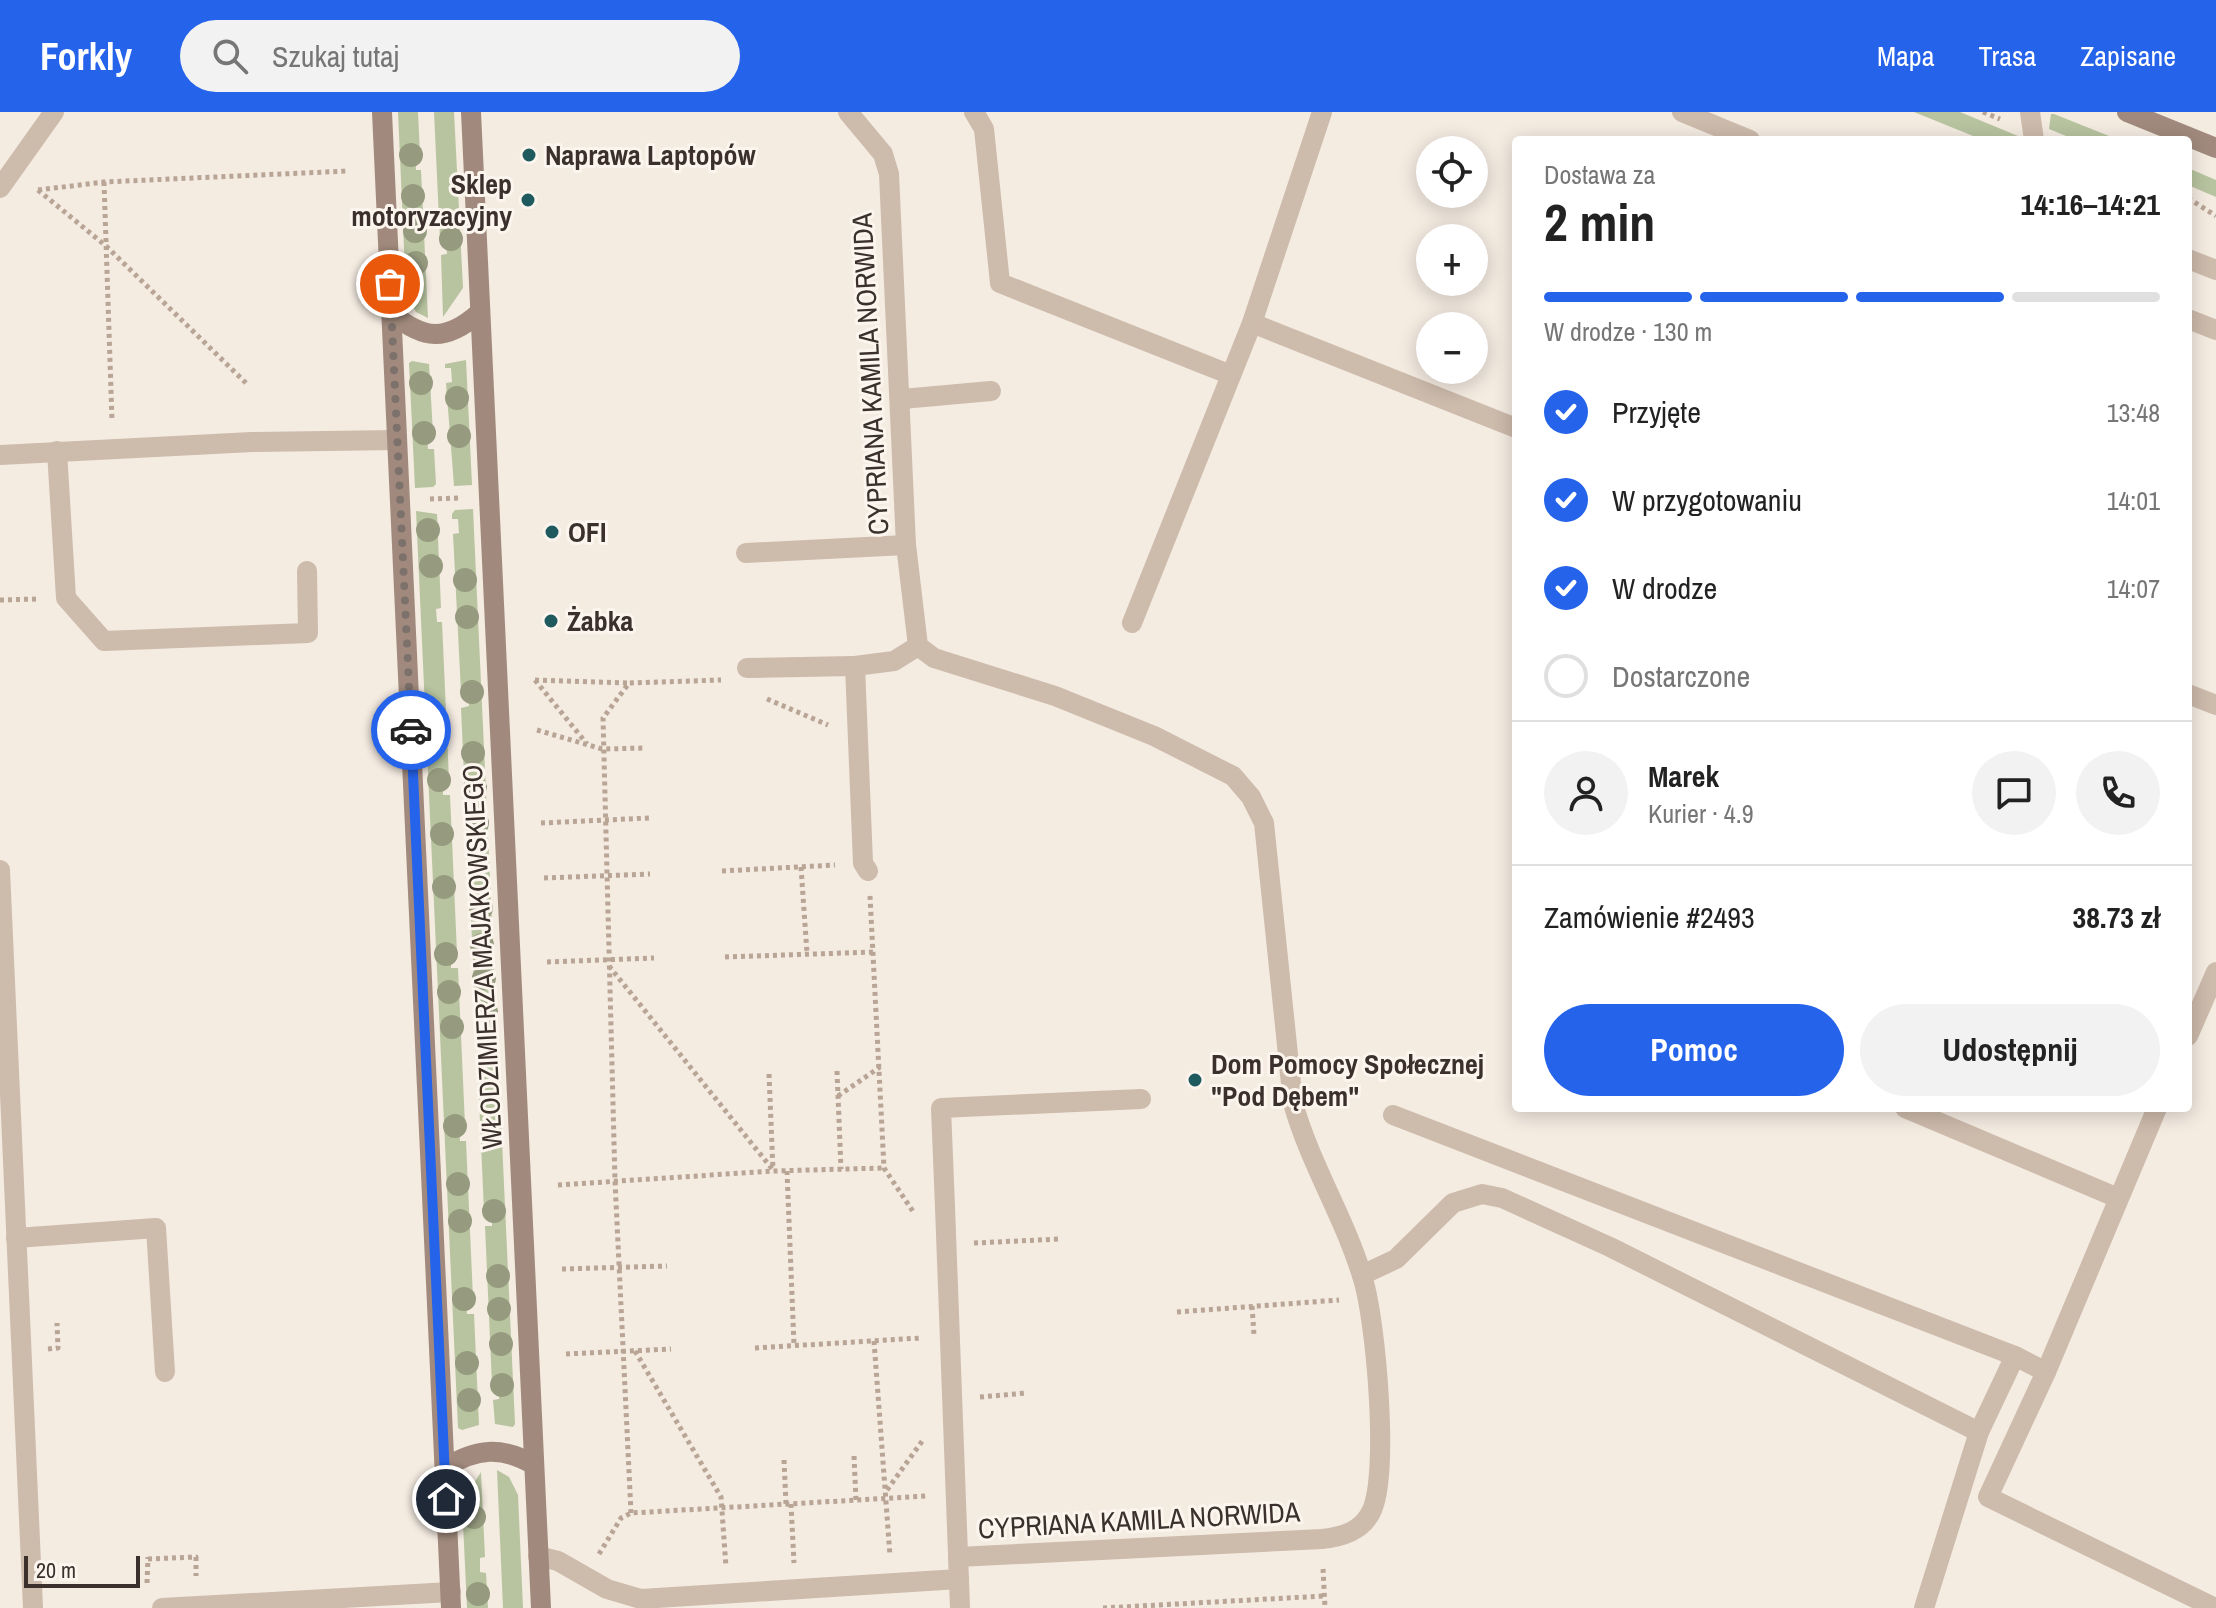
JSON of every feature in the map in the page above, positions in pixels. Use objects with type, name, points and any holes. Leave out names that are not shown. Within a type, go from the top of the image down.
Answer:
[{"type":"street","points":[[0,188],[54,112]]},
{"type":"street","points":[[162,1608],[451,1600],[382,112]]},
{"type":"street","name":"WŁODZIMIERZA MAJAKOWSKIEGO","points":[[471,112],[541,1608]]},
{"type":"street","name":"CYPRIANA KAMILA NORWIDA","points":[[848,112],[883,154],[889,174],[902,399],[906,545],[918,646],[934,658],[1055,696],[1154,736],[1233,776],[1251,797],[1264,823],[1293,1103],[1303,1136],[1337,1207],[1362,1275],[1376,1338],[1379,1459],[1375,1499],[1372,1511],[1356,1529],[1339,1538],[958,1557]]},
{"type":"street","points":[[974,112],[984,129],[1000,283],[1231,375]]},
{"type":"street","points":[[1132,623],[1252,323],[1322,112]]},
{"type":"street","points":[[1682,112],[1740,136]]},
{"type":"street","points":[[2030,112],[2033,136]]},
{"type":"street","points":[[2127,112],[2186,136]]},
{"type":"street","points":[[2192,138],[2216,148]]},
{"type":"street","points":[[2192,261],[2216,270]]},
{"type":"street","points":[[391,313],[408,327],[436,335],[464,326],[479,313]]},
{"type":"street","points":[[2192,321],[2216,330]]},
{"type":"street","points":[[1252,323],[1512,426]]},
{"type":"street","points":[[902,399],[991,391]]},
{"type":"street","points":[[0,455],[397,440]]},
{"type":"street","points":[[57,451],[66,598],[104,641],[308,633],[307,571]]},
{"type":"street","points":[[746,553],[906,545]]},
{"type":"street","points":[[747,668],[855,666],[894,661],[918,646]]},
{"type":"street","points":[[855,666],[866,867]]},
{"type":"street","points":[[2192,696],[2216,705]]},
{"type":"street","points":[[0,870],[7,1208],[16,1238],[33,1608]]},
{"type":"street","points":[[2192,1027],[2216,972]]},
{"type":"street","name":"CYPRIANA KAMILA NORWIDA","points":[[960,1608],[941,1108],[1141,1099]]},
{"type":"street","points":[[1914,1112],[2118,1198]]},
{"type":"street","points":[[2155,1112],[2046,1372],[1988,1497],[2189,1603],[2215,1608]]},
{"type":"street","points":[[1393,1115],[2015,1356],[2046,1372]]},
{"type":"street","points":[[1362,1275],[1396,1259],[1453,1203],[1482,1194],[1502,1198],[1610,1247],[1979,1432]]},
{"type":"street","points":[[16,1238],[156,1228],[165,1372]]},
{"type":"street","points":[[1924,1608],[1979,1432],[2015,1356]]},
{"type":"street","points":[[445,1468],[460,1458],[488,1451],[517,1455],[534,1465]]},
{"type":"street","name":"CYPRIANA KAMILA NORWIDA","points":[[538,1556],[558,1561],[607,1589],[641,1599],[959,1579]]},
{"type":"path","points":[[38,190],[104,182],[348,171]]},
{"type":"path","points":[[104,182],[113,449]]},
{"type":"path","points":[[29,184],[106,246],[248,385]]},
{"type":"path","points":[[2192,201],[2216,216]]},
{"type":"path","points":[[415,500],[472,497]]},
{"type":"path","points":[[588,745],[535,680],[629,683],[717,678],[731,684]]},
{"type":"path","points":[[629,683],[603,718],[602,749],[618,1268],[631,1513]]},
{"type":"path","points":[[759,696],[859,737]]},
{"type":"path","points":[[537,730],[602,749],[646,748]]},
{"type":"path","points":[[541,823],[649,818]]},
{"type":"path","points":[[801,867],[807,953]]},
{"type":"path","points":[[558,1185],[773,1171],[884,1168],[874,952],[866,867],[722,871]]},
{"type":"path","points":[[544,878],[650,874]]},
{"type":"path","points":[[725,957],[874,952]]},
{"type":"path","points":[[547,962],[608,963],[654,958]]},
{"type":"path","points":[[608,963],[773,1171]]},
{"type":"path","points":[[838,1096],[880,1067]]},
{"type":"path","points":[[837,1071],[841,1169]]},
{"type":"path","points":[[769,1074],[773,1171]]},
{"type":"path","points":[[787,1171],[794,1345]]},
{"type":"path","points":[[973,1243],[1060,1239]]},
{"type":"path","points":[[562,1269],[667,1266]]},
{"type":"path","points":[[1177,1312],[1368,1298]]},
{"type":"path","points":[[1252,1306],[1254,1335]]},
{"type":"path","points":[[57,1323],[58,1344]]},
{"type":"path","points":[[755,1348],[950,1336]]},
{"type":"path","points":[[874,1341],[892,1584]]},
{"type":"path","points":[[566,1354],[671,1349]]},
{"type":"path","points":[[635,1351],[723,1507],[728,1593]]},
{"type":"path","points":[[983,1397],[1027,1393]]},
{"type":"path","points":[[886,1494],[952,1399]]},
{"type":"path","points":[[854,1456],[856,1500]]},
{"type":"path","points":[[784,1460],[795,1589]]},
{"type":"path","points":[[596,1559],[621,1518],[631,1513],[856,1500],[886,1494],[956,1495]]},
{"type":"path","points":[[1322,1539],[1325,1608]]},
{"type":"path","points":[[147,1589],[148,1557],[196,1557],[197,1606]]},
{"type":"path","points":[[1103,1608],[1324,1596]]},
{"type":"green space","points":[[398,112],[418,112],[420,154],[415,155],[416,170],[421,170],[428,318],[416,312],[406,294]]},
{"type":"green space","points":[[434,112],[454,112],[463,288],[443,317],[441,255],[447,254],[446,240],[440,240]]},
{"type":"green space","points":[[1914,112],[1960,112],[2018,136],[1973,136]]},
{"type":"green space","points":[[2051,114],[2054,114],[2109,136],[2066,136],[2049,129]]},
{"type":"green space","points":[[2192,170],[2216,180],[2216,197],[2192,187]]},
{"type":"green space","points":[[466,360],[472,485],[454,486],[446,383],[452,382],[451,368],[445,368],[445,364]]},
{"type":"green space","points":[[409,363],[429,364],[433,433],[427,434],[428,449],[434,449],[436,484],[433,487],[415,488]]},
{"type":"green space","points":[[473,509],[513,1427],[495,1424],[493,1400],[499,1399],[499,1384],[492,1384],[485,1226],[492,1226],[492,1211],[484,1211],[477,1054],[483,1052],[483,1038],[477,1038],[469,881],[475,879],[474,865],[468,865],[461,708],[469,706],[468,692],[461,692],[453,534],[459,533],[458,519],[452,519],[455,510]]},
{"type":"green space","points":[[416,511],[437,514],[441,608],[436,609],[437,622],[442,622],[449,779],[443,780],[443,795],[450,795],[457,953],[451,953],[451,968],[458,968],[465,1125],[459,1126],[460,1141],[466,1141],[473,1298],[466,1299],[467,1314],[474,1314],[479,1425],[462,1430],[458,1428]]},
{"type":"green space","points":[[497,1470],[509,1477],[518,1495],[523,1608],[503,1608]]},
{"type":"green space","points":[[481,1472],[485,1557],[480,1558],[480,1572],[486,1573],[488,1608],[467,1608],[462,1502]]},
{"type":"way so far","points":[[390,284],[411,730]]},
{"type":"place","name":"Naprawa Laptopów","points":[[529,155]]},
{"type":"place","name":"Sklep motoryzacyjny","points":[[528,200]]},
{"type":"place","name":"OFI","points":[[552,532]]},
{"type":"place","name":"Żabka","points":[[551,621]]},
{"type":"place","name":"Dom Pomocy Społecznej \"Pod Dębem\"","points":[[1195,1080]]},
{"type":"route","points":[[411,730],[446,1499]]}]
